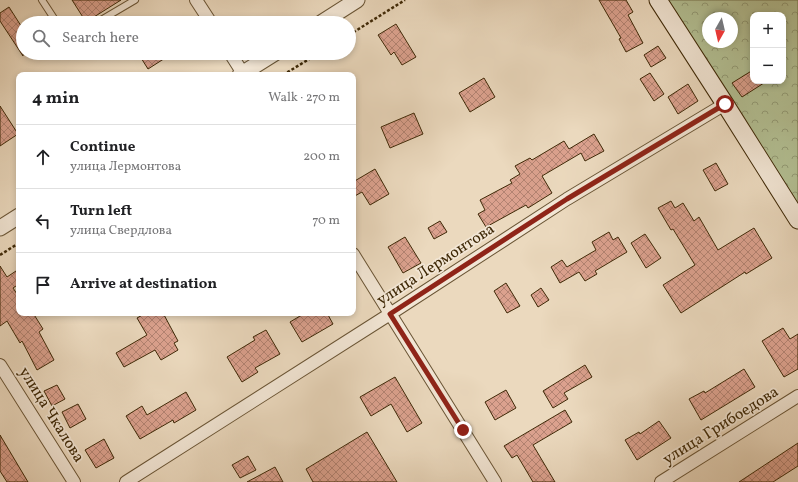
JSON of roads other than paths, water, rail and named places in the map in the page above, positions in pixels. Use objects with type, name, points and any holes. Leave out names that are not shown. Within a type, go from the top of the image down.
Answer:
[{"type":"main road","points":[[658,0],[798,220]]},
{"type":"street","points":[[196,0],[206,16]]},
{"type":"street","points":[[333,16],[357,0]]},
{"type":"street","points":[[234,60],[241,72]]},
{"type":"street","points":[[245,72],[264,60]]},
{"type":"street","name":"улица Лермонтова","points":[[126,482],[567,199],[725,104]]},
{"type":"street","points":[[0,228],[16,218]]},
{"type":"street","points":[[356,259],[495,482]]},
{"type":"street","name":"улица Чкалова","points":[[0,365],[74,482]]},
{"type":"street","name":"улица Грибоедова","points":[[661,482],[798,396]]},
{"type":"lane","points":[[42,0],[52,16]]},
{"type":"lane","points":[[108,16],[135,0]]}]
